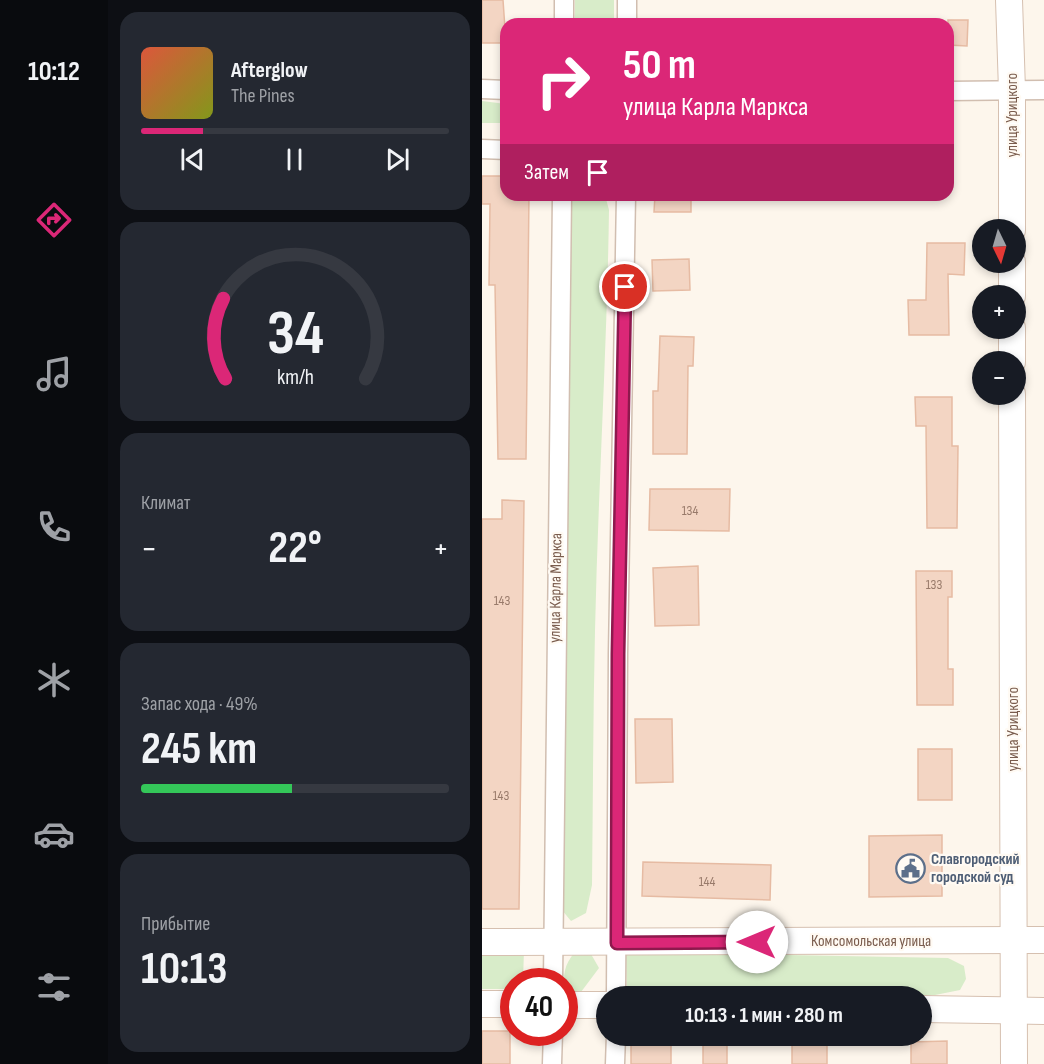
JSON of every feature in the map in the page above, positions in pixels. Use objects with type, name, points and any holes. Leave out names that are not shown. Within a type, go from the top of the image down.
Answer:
[{"type":"street","points":[[564,0],[564,18]]},
{"type":"street","points":[[627,0],[627,18]]},
{"type":"street","name":"улица Урицкого","points":[[1009,0],[1012,219]]},
{"type":"street","points":[[482,89],[500,90]]},
{"type":"street","points":[[954,91],[1044,90]]},
{"type":"street","points":[[482,149],[500,150]]},
{"type":"street","name":"улица Карла Маркса","points":[[552,968],[562,201]]},
{"type":"street","points":[[616,986],[618,654],[626,201]]},
{"type":"street","name":"улица Урицкого","points":[[1012,405],[1014,1064]]},
{"type":"street","name":"Комсомольская улица","points":[[482,942],[1044,940]]},
{"type":"street","points":[[482,1004],[500,1004]]},
{"type":"street","points":[[578,1005],[596,1005]]},
{"type":"street","points":[[932,1009],[1044,1011]]},
{"type":"street","points":[[552,1046],[552,1064]]},
{"type":"street","points":[[615,1064],[616,1046]]},
{"type":"green space","points":[[575,0],[614,0],[614,18],[575,18]]},
{"type":"green space","points":[[482,101],[500,103],[500,123],[482,123]]},
{"type":"green space","points":[[568,201],[607,201],[609,210],[595,631],[592,885],[586,913],[571,921],[557,904]]},
{"type":"green space","points":[[482,950],[524,950],[523,968],[500,968],[500,989],[482,989]]},
{"type":"green space","points":[[575,952],[591,954],[599,968],[581,992],[578,992],[578,968],[566,968]]},
{"type":"green space","points":[[626,952],[948,958],[964,966],[966,979],[960,990],[935,995],[932,995],[932,986],[627,986]]},
{"type":"building","points":[[482,0],[503,0],[504,18],[500,18],[500,43],[482,43]]},
{"type":"building","points":[[954,20],[968,20],[967,46],[954,45]]},
{"type":"building","points":[[482,176],[500,176],[500,201],[529,201],[526,459],[498,459],[495,285],[489,285],[490,204],[482,204]]},
{"type":"building","points":[[655,201],[691,201],[691,212],[654,212]]},
{"type":"building","points":[[927,243],[965,243],[964,275],[948,274],[949,335],[909,335],[908,300],[926,300]]},
{"type":"building","points":[[689,259],[690,290],[653,291],[652,260]]},
{"type":"building","points":[[660,336],[694,337],[693,366],[688,366],[687,454],[653,454],[653,391],[658,391]]},
{"type":"building","points":[[915,397],[952,397],[952,446],[958,446],[957,528],[927,528],[926,426],[916,426]]},
{"type":"building","points":[[650,489],[730,489],[729,531],[649,530]]},
{"type":"building","points":[[502,500],[524,501],[519,909],[482,909],[482,519],[502,519]]},
{"type":"building","points":[[698,566],[699,625],[655,626],[653,568]]},
{"type":"building","points":[[916,571],[952,571],[952,597],[948,597],[948,669],[953,669],[953,705],[917,705]]},
{"type":"building","points":[[635,719],[672,719],[673,782],[636,783]]},
{"type":"building","points":[[918,749],[952,749],[952,800],[918,800]]},
{"type":"building","points":[[942,835],[942,896],[869,897],[869,836]]},
{"type":"building","points":[[643,862],[771,865],[770,900],[642,896]]},
{"type":"building","points":[[482,1031],[500,1031],[500,1046],[510,1046],[510,1064],[482,1064]]},
{"type":"building","points":[[932,1041],[947,1041],[947,1064],[911,1064],[911,1046],[932,1046]]},
{"type":"building","points":[[631,1046],[671,1046],[671,1064],[631,1064]]},
{"type":"building","points":[[703,1046],[727,1046],[727,1064],[703,1064]]},
{"type":"building","points":[[792,1046],[827,1046],[827,1064],[792,1064]]},
{"type":"place","name":"Славгородский городской суд","points":[[910,868]]},
{"type":"route","points":[[625,287],[618,654],[617,943],[757,942]]}]
